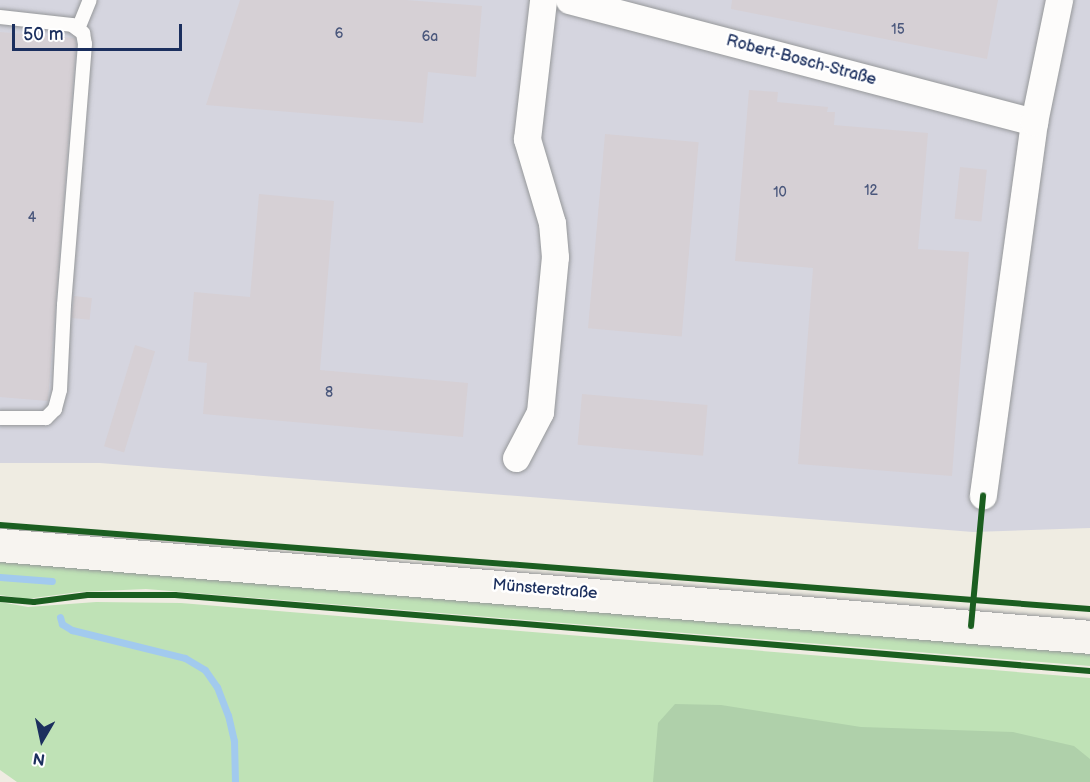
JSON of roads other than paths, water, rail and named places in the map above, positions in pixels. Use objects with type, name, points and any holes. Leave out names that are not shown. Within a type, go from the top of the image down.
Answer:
[{"type":"main road","name":"Münsterstraße","points":[[0,545],[1090,637]]},
{"type":"street","points":[[516,458],[540,412],[555,257],[552,223],[526,140],[543,0]]},
{"type":"street","name":"Robert-Bosch-Straße","points":[[569,0],[1034,122]]},
{"type":"street","points":[[983,496],[1034,122],[1059,0]]},
{"type":"lane","points":[[78,29],[90,0]]},
{"type":"lane","points":[[0,17],[72,25],[83,33],[86,44],[64,305],[60,390],[55,409],[46,418],[0,418]]},
{"type":"waterway","points":[[0,577],[52,581]]},
{"type":"waterway","points":[[60,617],[62,624],[72,630],[185,658],[205,670],[217,687],[228,715],[234,741],[235,782]]}]
